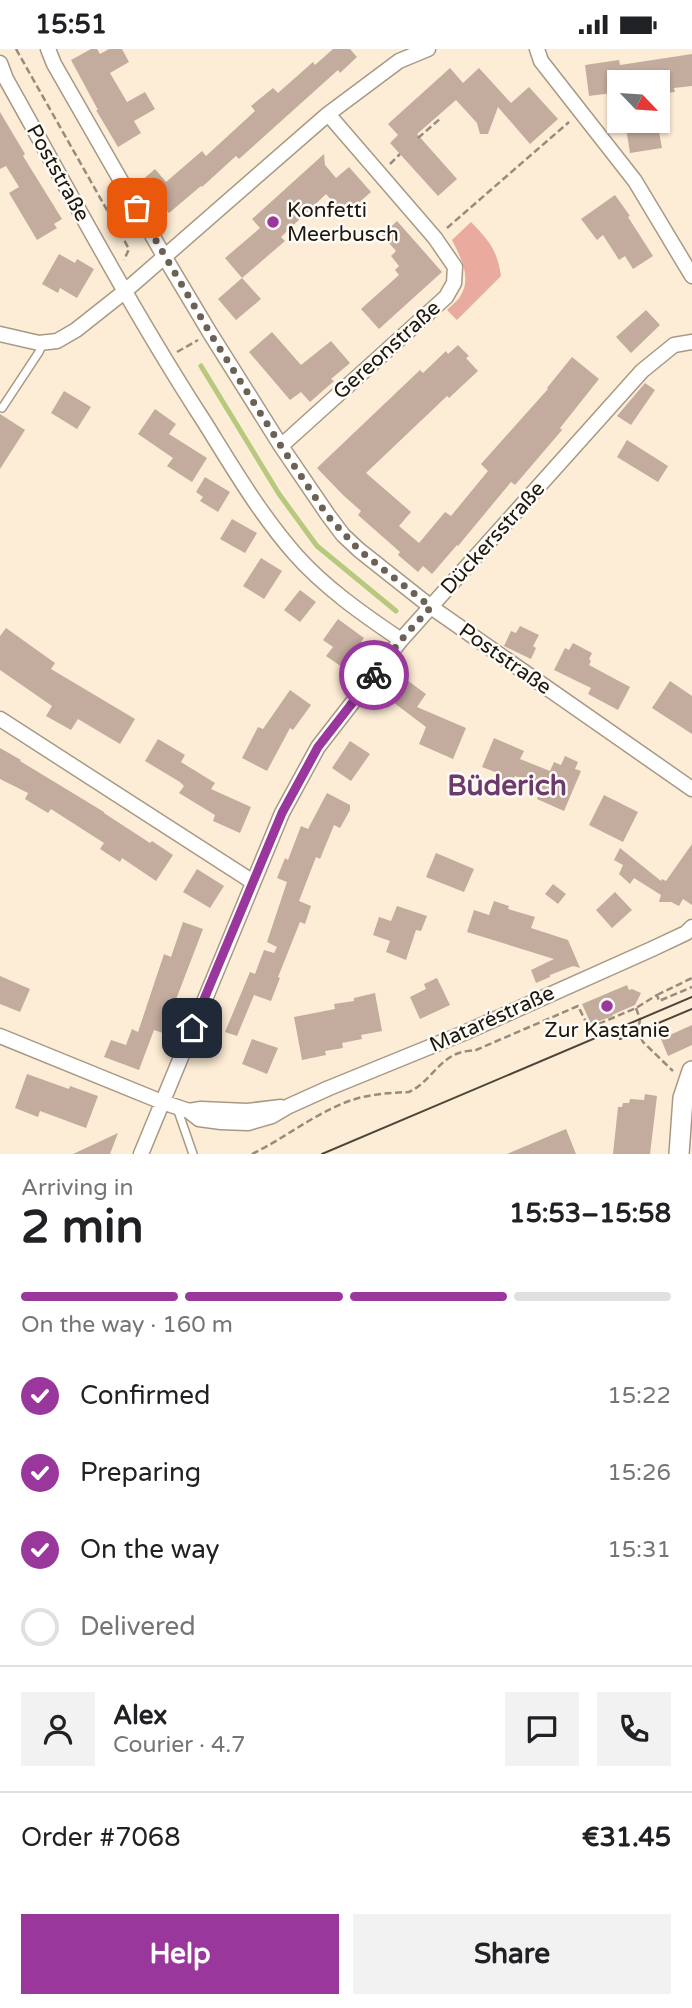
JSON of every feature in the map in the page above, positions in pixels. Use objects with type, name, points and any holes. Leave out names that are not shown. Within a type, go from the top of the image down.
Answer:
[{"type":"main road","points":[[679,1154],[683,1098],[690,1076]]},
{"type":"street","name":"Poststraße","points":[[48,49],[54,64],[210,333],[281,446],[343,535],[431,607],[692,789]]},
{"type":"street","points":[[0,334],[19,340],[43,342],[57,341],[76,330],[124,292],[328,114],[399,61],[428,49]]},
{"type":"street","points":[[537,49],[541,61],[635,181],[692,276]]},
{"type":"street","name":"Poststraße","points":[[0,62],[6,79],[124,292],[263,515],[296,555],[351,605],[401,640]]},
{"type":"street","name":"Gereonstraße","points":[[281,446],[446,297],[454,283],[455,267],[435,238],[328,114]]},
{"type":"street","name":"Dückersstraße","points":[[162,1102],[282,813],[318,747],[401,640],[642,371],[674,345],[692,342]]},
{"type":"street","points":[[0,719],[253,882]]},
{"type":"street","name":"Mataréstraße","points":[[0,1037],[183,1109],[199,1119],[248,1123],[272,1116],[289,1106],[477,1027],[652,949],[686,933],[692,927]]},
{"type":"street","points":[[141,1154],[162,1102]]},
{"type":"lane","points":[[2,408],[43,342]]},
{"type":"lane","points":[[183,1109],[194,1154]]},
{"type":"path","points":[[16,49],[129,249],[116,278]]},
{"type":"path","points":[[435,238],[582,111]]},
{"type":"path","points":[[418,138],[441,117]]},
{"type":"path","points":[[165,359],[210,333]]},
{"type":"path","points":[[252,1154],[306,1122],[348,1102],[408,1092],[421,1086],[447,1060],[459,1053],[476,1051],[578,1006],[589,1028],[636,1008],[692,978]]},
{"type":"path","points":[[657,995],[659,1001],[692,987]]},
{"type":"path","points":[[636,1008],[640,1019],[638,1032],[643,1042],[669,1069],[690,1076]]},
{"type":"path","points":[[643,1042],[650,1039]]},
{"type":"shaded area","points":[[471,222],[491,246],[501,276],[457,320],[447,310],[461,296],[465,273],[452,240]]},
{"type":"building","points":[[91,49],[97,49],[100,54],[109,49],[122,49],[129,62],[110,73],[127,102],[145,92],[155,109],[134,121],[141,133],[118,147],[71,60]]},
{"type":"building","points":[[333,49],[350,49],[357,57],[340,73],[338,70],[239,159],[236,156],[169,213],[141,181],[155,169],[166,182],[202,151],[206,156],[255,111],[251,106],[273,88],[278,93],[313,62],[315,65]]},
{"type":"building","points":[[692,54],[692,86],[674,88],[675,92],[670,93],[670,70],[607,70],[607,94],[589,96],[585,65],[619,60],[620,65]]},
{"type":"building","points":[[450,68],[463,83],[479,68],[511,103],[529,87],[558,119],[530,144],[498,107],[488,134],[480,134],[477,123],[456,100],[417,134],[457,179],[438,196],[390,143],[398,135],[388,124]]},
{"type":"building","points":[[0,112],[25,154],[23,156],[62,219],[54,224],[57,228],[37,240],[9,193],[19,187],[6,166],[0,169]]},
{"type":"building","points":[[627,133],[659,133],[662,148],[630,153]]},
{"type":"building","points":[[324,154],[325,165],[336,178],[349,167],[371,192],[345,215],[326,194],[281,237],[285,241],[242,278],[225,258],[260,228],[252,219]]},
{"type":"building","points":[[615,195],[653,256],[633,269],[625,256],[619,260],[603,235],[597,240],[581,219]]},
{"type":"building","points":[[397,221],[442,272],[379,329],[361,309],[399,275],[395,270],[399,266],[391,256],[396,251],[382,235]]},
{"type":"building","points":[[59,254],[75,263],[77,259],[94,269],[77,298],[60,288],[58,293],[42,284]]},
{"type":"building","points":[[242,278],[261,299],[236,320],[218,299]]},
{"type":"building","points":[[646,310],[660,325],[631,353],[616,337]]},
{"type":"building","points":[[272,332],[301,365],[331,341],[350,363],[310,402],[301,392],[290,400],[249,352]]},
{"type":"building","points":[[458,345],[478,371],[449,398],[447,396],[366,473],[411,512],[399,526],[419,543],[445,512],[451,516],[488,471],[481,464],[548,389],[572,357],[599,379],[560,428],[562,430],[515,485],[511,482],[432,574],[423,566],[418,572],[398,555],[400,552],[358,515],[361,511],[317,468],[420,370],[423,373],[446,351],[448,354]]},
{"type":"building","points":[[645,383],[655,390],[631,425],[617,416]]},
{"type":"building","points":[[64,391],[91,407],[77,429],[51,413]]},
{"type":"building","points":[[155,409],[176,424],[169,434],[207,458],[192,482],[167,466],[173,458],[138,434]]},
{"type":"building","points":[[0,414],[25,430],[0,469]]},
{"type":"building","points":[[627,440],[668,466],[658,482],[617,457]]},
{"type":"building","points":[[205,477],[230,492],[218,512],[200,501],[203,497],[196,492]]},
{"type":"building","points":[[232,519],[257,533],[245,553],[220,539]]},
{"type":"building","points":[[261,558],[282,571],[264,599],[243,586]]},
{"type":"building","points":[[300,590],[316,602],[300,622],[284,610]]},
{"type":"building","points":[[338,619],[364,638],[342,667],[326,656],[333,647],[323,640]]},
{"type":"building","points":[[520,626],[539,635],[533,646],[536,648],[531,659],[504,646],[511,631],[516,633]]},
{"type":"building","points":[[6,628],[55,663],[51,669],[135,719],[120,744],[78,719],[71,730],[46,716],[52,706],[0,670],[0,636]]},
{"type":"building","points":[[573,643],[592,653],[589,665],[630,687],[618,710],[588,694],[591,688],[554,670],[565,648],[569,650]]},
{"type":"building","points":[[400,675],[426,694],[417,707],[466,728],[453,759],[419,744],[426,727],[393,702],[395,699],[387,693]]},
{"type":"building","points":[[670,681],[692,696],[692,734],[652,708]]},
{"type":"building","points":[[290,690],[311,705],[293,730],[290,728],[267,771],[242,758],[258,727],[263,729]]},
{"type":"building","points":[[494,738],[524,751],[520,759],[550,771],[554,762],[561,765],[565,756],[578,762],[575,769],[581,771],[564,811],[537,799],[542,787],[515,776],[510,786],[493,779],[495,772],[482,767]]},
{"type":"building","points":[[158,739],[185,755],[181,762],[215,783],[211,789],[251,807],[240,833],[213,821],[215,815],[179,793],[184,786],[180,782],[145,761]]},
{"type":"building","points":[[350,741],[370,754],[351,781],[332,768]]},
{"type":"building","points":[[0,748],[173,855],[156,881],[122,858],[120,862],[100,849],[104,843],[51,809],[48,813],[25,799],[28,793],[0,779]]},
{"type":"building","points":[[327,793],[350,805],[350,810],[340,828],[334,825],[320,859],[316,857],[299,901],[311,906],[305,924],[300,922],[271,1001],[254,995],[237,1036],[225,1032],[250,972],[255,974],[264,950],[274,953],[277,947],[267,942],[287,882],[277,878],[285,858],[288,860],[301,826],[308,829]]},
{"type":"building","points":[[604,795],[638,812],[623,842],[589,825]]},
{"type":"building","points":[[692,844],[692,905],[683,899],[679,906],[671,902],[659,902],[661,895],[634,878],[630,884],[619,874],[623,865],[614,860],[620,848],[661,881],[666,881]]},
{"type":"building","points":[[436,853],[474,869],[464,892],[426,877]]},
{"type":"building","points":[[197,869],[224,886],[210,908],[183,892]]},
{"type":"building","points":[[553,884],[566,894],[558,904],[545,894]]},
{"type":"building","points":[[615,892],[632,910],[612,928],[596,910]]},
{"type":"building","points":[[494,901],[509,906],[508,909],[535,917],[531,928],[568,940],[580,968],[573,966],[536,983],[531,970],[554,959],[467,932],[474,910],[489,915]]},
{"type":"building","points":[[397,906],[427,916],[421,931],[416,930],[406,960],[386,952],[390,941],[373,935],[379,917],[391,921]]},
{"type":"building","points":[[183,922],[203,929],[172,1010],[166,1034],[154,1030],[139,1070],[104,1057],[111,1040],[126,1045],[132,1029],[138,1032],[164,954],[171,957]]},
{"type":"building","points":[[0,976],[30,989],[20,1012],[0,1004]]},
{"type":"building","points":[[437,978],[450,1005],[420,1019],[410,997],[426,989],[424,984]]},
{"type":"building","points":[[627,985],[629,990],[641,993],[635,1005],[591,1024],[582,1004]]},
{"type":"building","points":[[375,993],[382,1031],[361,1035],[362,1039],[342,1043],[343,1048],[325,1051],[326,1055],[302,1060],[294,1017],[335,1009],[334,1004],[354,1001],[354,998]]},
{"type":"building","points":[[692,1025],[692,1045],[668,1056],[661,1039]]},
{"type":"building","points":[[252,1039],[278,1048],[267,1074],[242,1064]]},
{"type":"building","points":[[27,1074],[98,1096],[86,1128],[40,1111],[38,1117],[15,1108]]},
{"type":"building","points":[[645,1094],[657,1096],[650,1154],[613,1154],[618,1107],[629,1103],[630,1099],[644,1100]]},
{"type":"building","points":[[566,1129],[576,1154],[507,1154]]},
{"type":"building","points":[[118,1133],[110,1154],[73,1154]]},
{"type":"waterway","points":[[201,366],[279,494],[317,546],[396,611]]},
{"type":"tram line","points":[[322,1154],[692,997]]},
{"type":"tram line","points":[[620,1039],[692,1009]]},
{"type":"way so far","points":[[137,208],[210,333],[327,515],[359,550],[431,607],[374,675]]},
{"type":"place","name":"Konfetti Meerbusch","points":[[273,222]]},
{"type":"place","name":"Zur Kastanie","points":[[607,1006]]},
{"type":"district","name":"Büderich","points":[[507,786]]},
{"type":"route","points":[[192,1028],[297,782],[318,747],[374,675]]}]
